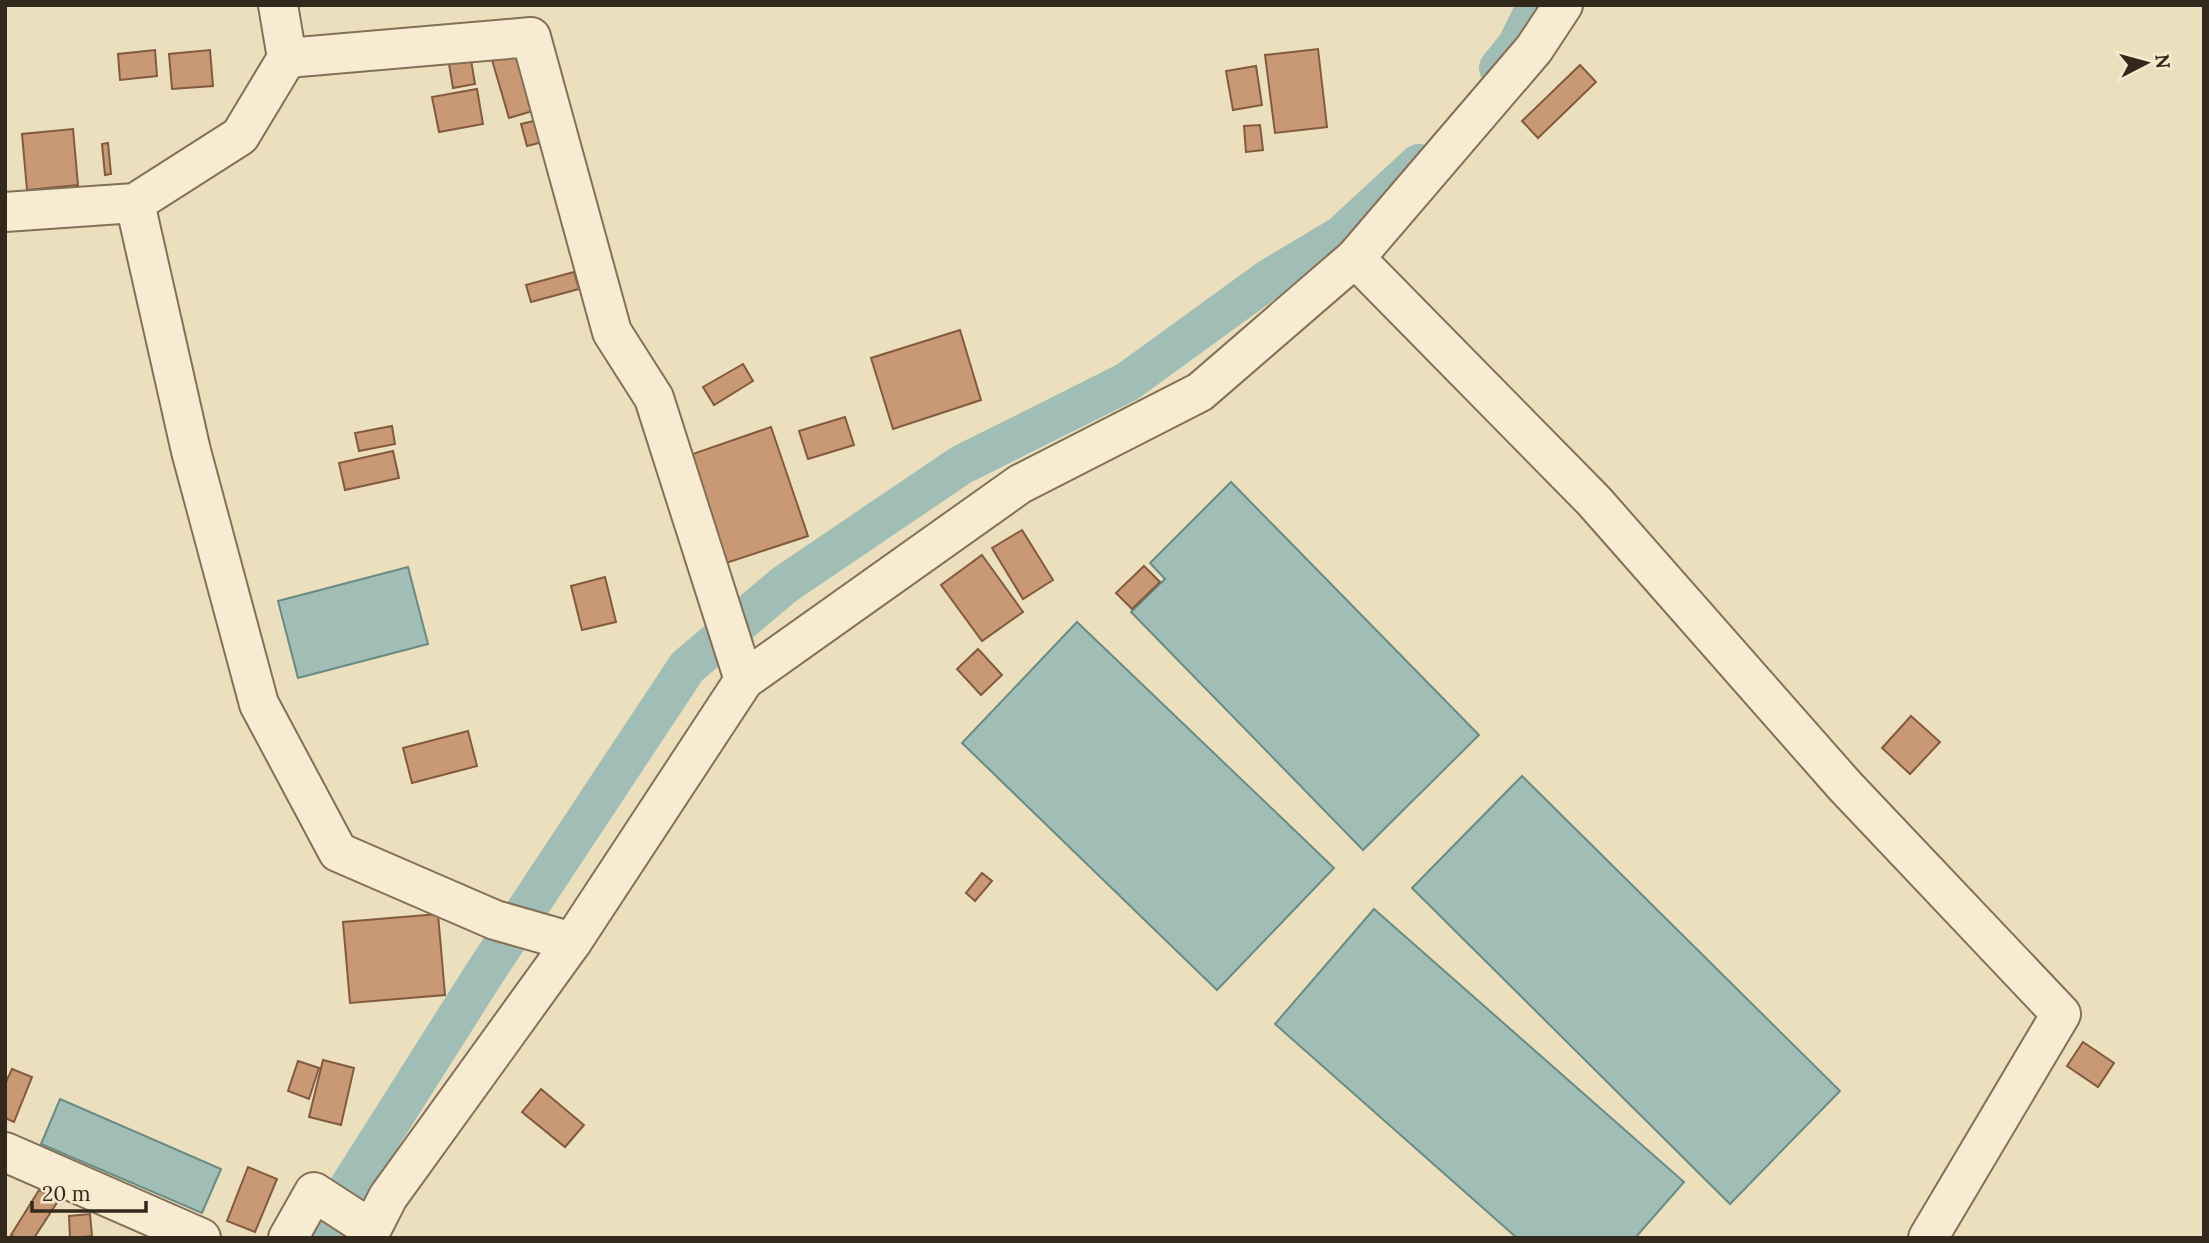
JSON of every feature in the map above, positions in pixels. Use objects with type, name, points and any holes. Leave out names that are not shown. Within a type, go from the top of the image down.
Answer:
[{"type":"street","points":[[5,212],[135,203],[240,136],[286,58],[278,5]]},
{"type":"street","points":[[288,1238],[314,1192],[369,1234],[388,1197],[572,942],[744,680],[1020,484],[1200,392],[1355,258],[1534,49],[1563,5]]},
{"type":"street","points":[[286,58],[531,37],[612,332],[654,398],[744,680]]},
{"type":"street","points":[[135,203],[191,450],[259,704],[338,852],[495,920],[572,942]]},
{"type":"street","points":[[1355,258],[1594,501],[1844,786],[2061,1014],[1928,1238]]},
{"type":"street","points":[[5,1152],[201,1238]]},
{"type":"water","points":[[1231,482],[1479,735],[1363,850],[1131,612],[1165,579],[1150,563]]},
{"type":"water","points":[[408,567],[428,644],[298,678],[278,601]]},
{"type":"water","points":[[1077,622],[1334,868],[1217,990],[962,743]]},
{"type":"water","points":[[1522,776],[1840,1091],[1730,1204],[1412,888]]},
{"type":"water","points":[[1374,909],[1684,1182],[1635,1238],[1517,1238],[1275,1024]]},
{"type":"water","points":[[60,1099],[221,1169],[202,1213],[41,1144]]},
{"type":"building","points":[[1318,49],[1327,127],[1275,133],[1265,55]]},
{"type":"building","points":[[155,50],[157,76],[120,80],[118,54]]},
{"type":"building","points":[[210,50],[213,86],[172,89],[169,54]]},
{"type":"building","points":[[520,53],[536,110],[509,118],[492,60]]},
{"type":"building","points":[[471,60],[475,84],[453,88],[449,64]]},
{"type":"building","points":[[1580,65],[1596,82],[1538,138],[1522,121]]},
{"type":"building","points":[[1256,66],[1262,105],[1233,110],[1226,71]]},
{"type":"building","points":[[477,89],[483,124],[439,132],[432,97]]},
{"type":"building","points":[[542,119],[547,141],[527,146],[521,124]]},
{"type":"building","points":[[1260,125],[1263,150],[1246,152],[1244,126]]},
{"type":"building","points":[[73,129],[78,185],[27,190],[22,134]]},
{"type":"building","points":[[108,143],[111,174],[105,175],[102,144]]},
{"type":"building","points":[[574,272],[579,289],[531,302],[526,285]]},
{"type":"building","points":[[960,330],[981,400],[893,429],[871,358]]},
{"type":"building","points":[[743,364],[753,381],[714,405],[703,387]]},
{"type":"building","points":[[845,417],[854,445],[808,459],[799,431]]},
{"type":"building","points":[[392,426],[395,444],[359,451],[355,433]]},
{"type":"building","points":[[771,427],[808,536],[720,565],[684,457]]},
{"type":"building","points":[[393,451],[399,478],[345,490],[339,463]]},
{"type":"building","points":[[1022,530],[1053,580],[1023,599],[992,548]]},
{"type":"building","points":[[982,555],[1023,612],[982,641],[941,585]]},
{"type":"building","points":[[1144,566],[1160,582],[1132,609],[1116,593]]},
{"type":"building","points":[[605,577],[616,622],[582,630],[571,586]]},
{"type":"building","points":[[978,649],[1002,675],[981,695],[957,669]]},
{"type":"building","points":[[1911,716],[1940,742],[1910,774],[1882,748]]},
{"type":"building","points":[[468,731],[477,766],[412,783],[403,748]]},
{"type":"building","points":[[982,873],[992,881],[975,901],[966,893]]},
{"type":"building","points":[[438,914],[445,995],[350,1003],[343,922]]},
{"type":"building","points":[[2083,1042],[2114,1063],[2098,1087],[2067,1066]]},
{"type":"building","points":[[323,1060],[354,1068],[341,1125],[309,1117]]},
{"type":"building","points":[[298,1061],[319,1068],[309,1099],[288,1091]]},
{"type":"building","points":[[12,1069],[32,1077],[14,1122],[5,1118],[5,1084]]},
{"type":"building","points":[[541,1089],[584,1125],[565,1147],[522,1112]]},
{"type":"building","points":[[248,1167],[277,1179],[255,1232],[227,1221]]},
{"type":"building","points":[[39,1190],[58,1201],[34,1238],[16,1238],[11,1235]]},
{"type":"building","points":[[90,1214],[92,1236],[70,1238],[69,1216]]},
{"type":"waterway","points":[[1499,68],[1517,46],[1537,5]]},
{"type":"waterway","points":[[317,1238],[484,974],[687,667],[784,585],[961,465],[1127,382],[1269,279],[1341,236],[1419,164]]}]
